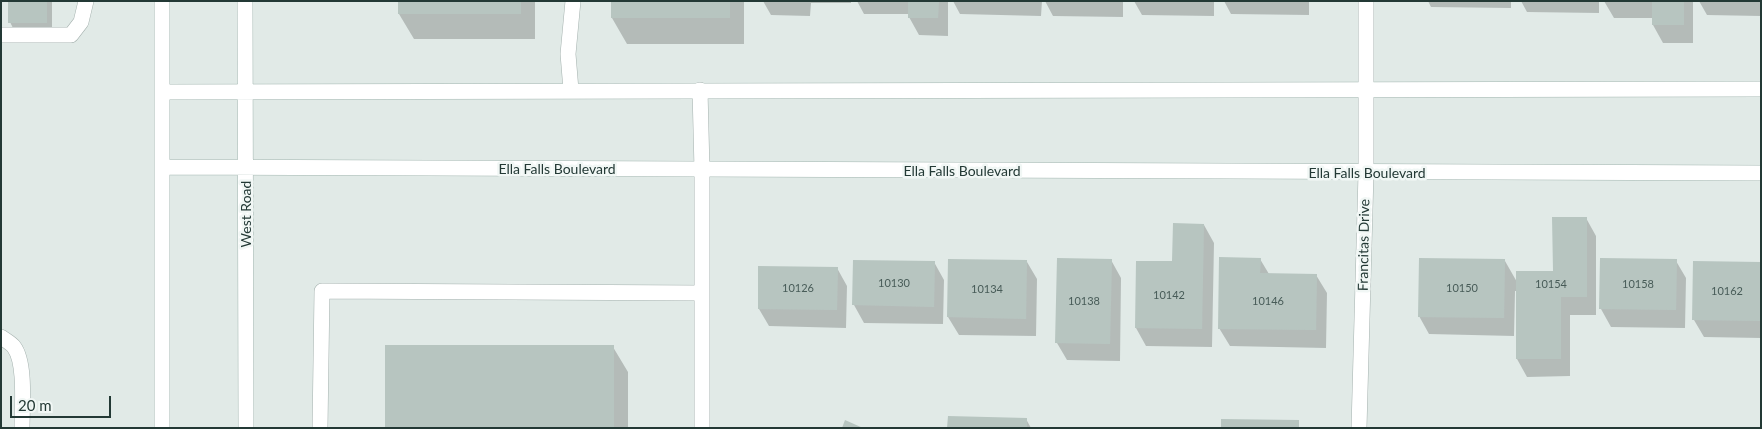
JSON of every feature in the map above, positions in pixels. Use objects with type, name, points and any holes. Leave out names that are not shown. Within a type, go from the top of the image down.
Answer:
[{"type":"street","points":[[1,35],[71,35],[81,22],[86,1]]},
{"type":"street","points":[[162,1],[162,428]]},
{"type":"street","name":"West Road","points":[[245,1],[246,428]]},
{"type":"street","points":[[571,90],[568,54],[573,1]]},
{"type":"street","name":"Francitas Drive","points":[[1359,428],[1366,173],[1366,1]]},
{"type":"street","points":[[163,92],[1761,89]]},
{"type":"street","points":[[700,90],[702,170],[702,428]]},
{"type":"street","name":"Ella Falls Boulevard","points":[[162,167],[1761,173]]},
{"type":"street","points":[[320,428],[322,291],[702,294]]},
{"type":"street","points":[[1,337],[14,347],[19,360],[22,428]]},
{"type":"building","points":[[8,1],[47,1],[47,23],[8,23]]},
{"type":"building","points":[[398,1],[521,1],[521,14],[398,14]]},
{"type":"building","points":[[611,1],[730,1],[730,18],[611,18]]},
{"type":"building","points":[[908,1],[939,1],[938,18],[908,18]]},
{"type":"building","points":[[1652,1],[1684,1],[1684,25],[1652,25]]},
{"type":"building","points":[[1552,217],[1587,217],[1587,297],[1561,297],[1561,359],[1516,359],[1516,271],[1553,271]]},
{"type":"building","points":[[1173,223],[1204,224],[1202,329],[1135,328],[1136,261],[1172,261]]},
{"type":"building","points":[[1219,257],[1261,258],[1260,273],[1317,274],[1316,330],[1218,329]]},
{"type":"building","points":[[1057,258],[1112,259],[1110,344],[1055,343]]},
{"type":"building","points":[[1419,258],[1505,259],[1504,318],[1418,317]]},
{"type":"building","points":[[1600,258],[1677,259],[1676,310],[1599,309]]},
{"type":"building","points":[[948,259],[1027,260],[1026,319],[947,317]]},
{"type":"building","points":[[853,260],[935,261],[934,307],[852,305]]},
{"type":"building","points":[[1693,261],[1761,262],[1761,321],[1692,320]]},
{"type":"building","points":[[758,266],[838,267],[837,310],[758,309]]},
{"type":"building","points":[[385,345],[614,345],[614,428],[385,428]]},
{"type":"building","points":[[948,416],[1027,418],[1027,428],[947,428]]},
{"type":"building","points":[[1221,419],[1299,420],[1299,428],[1221,428]]},
{"type":"building","points":[[845,420],[863,428],[842,428]]}]
